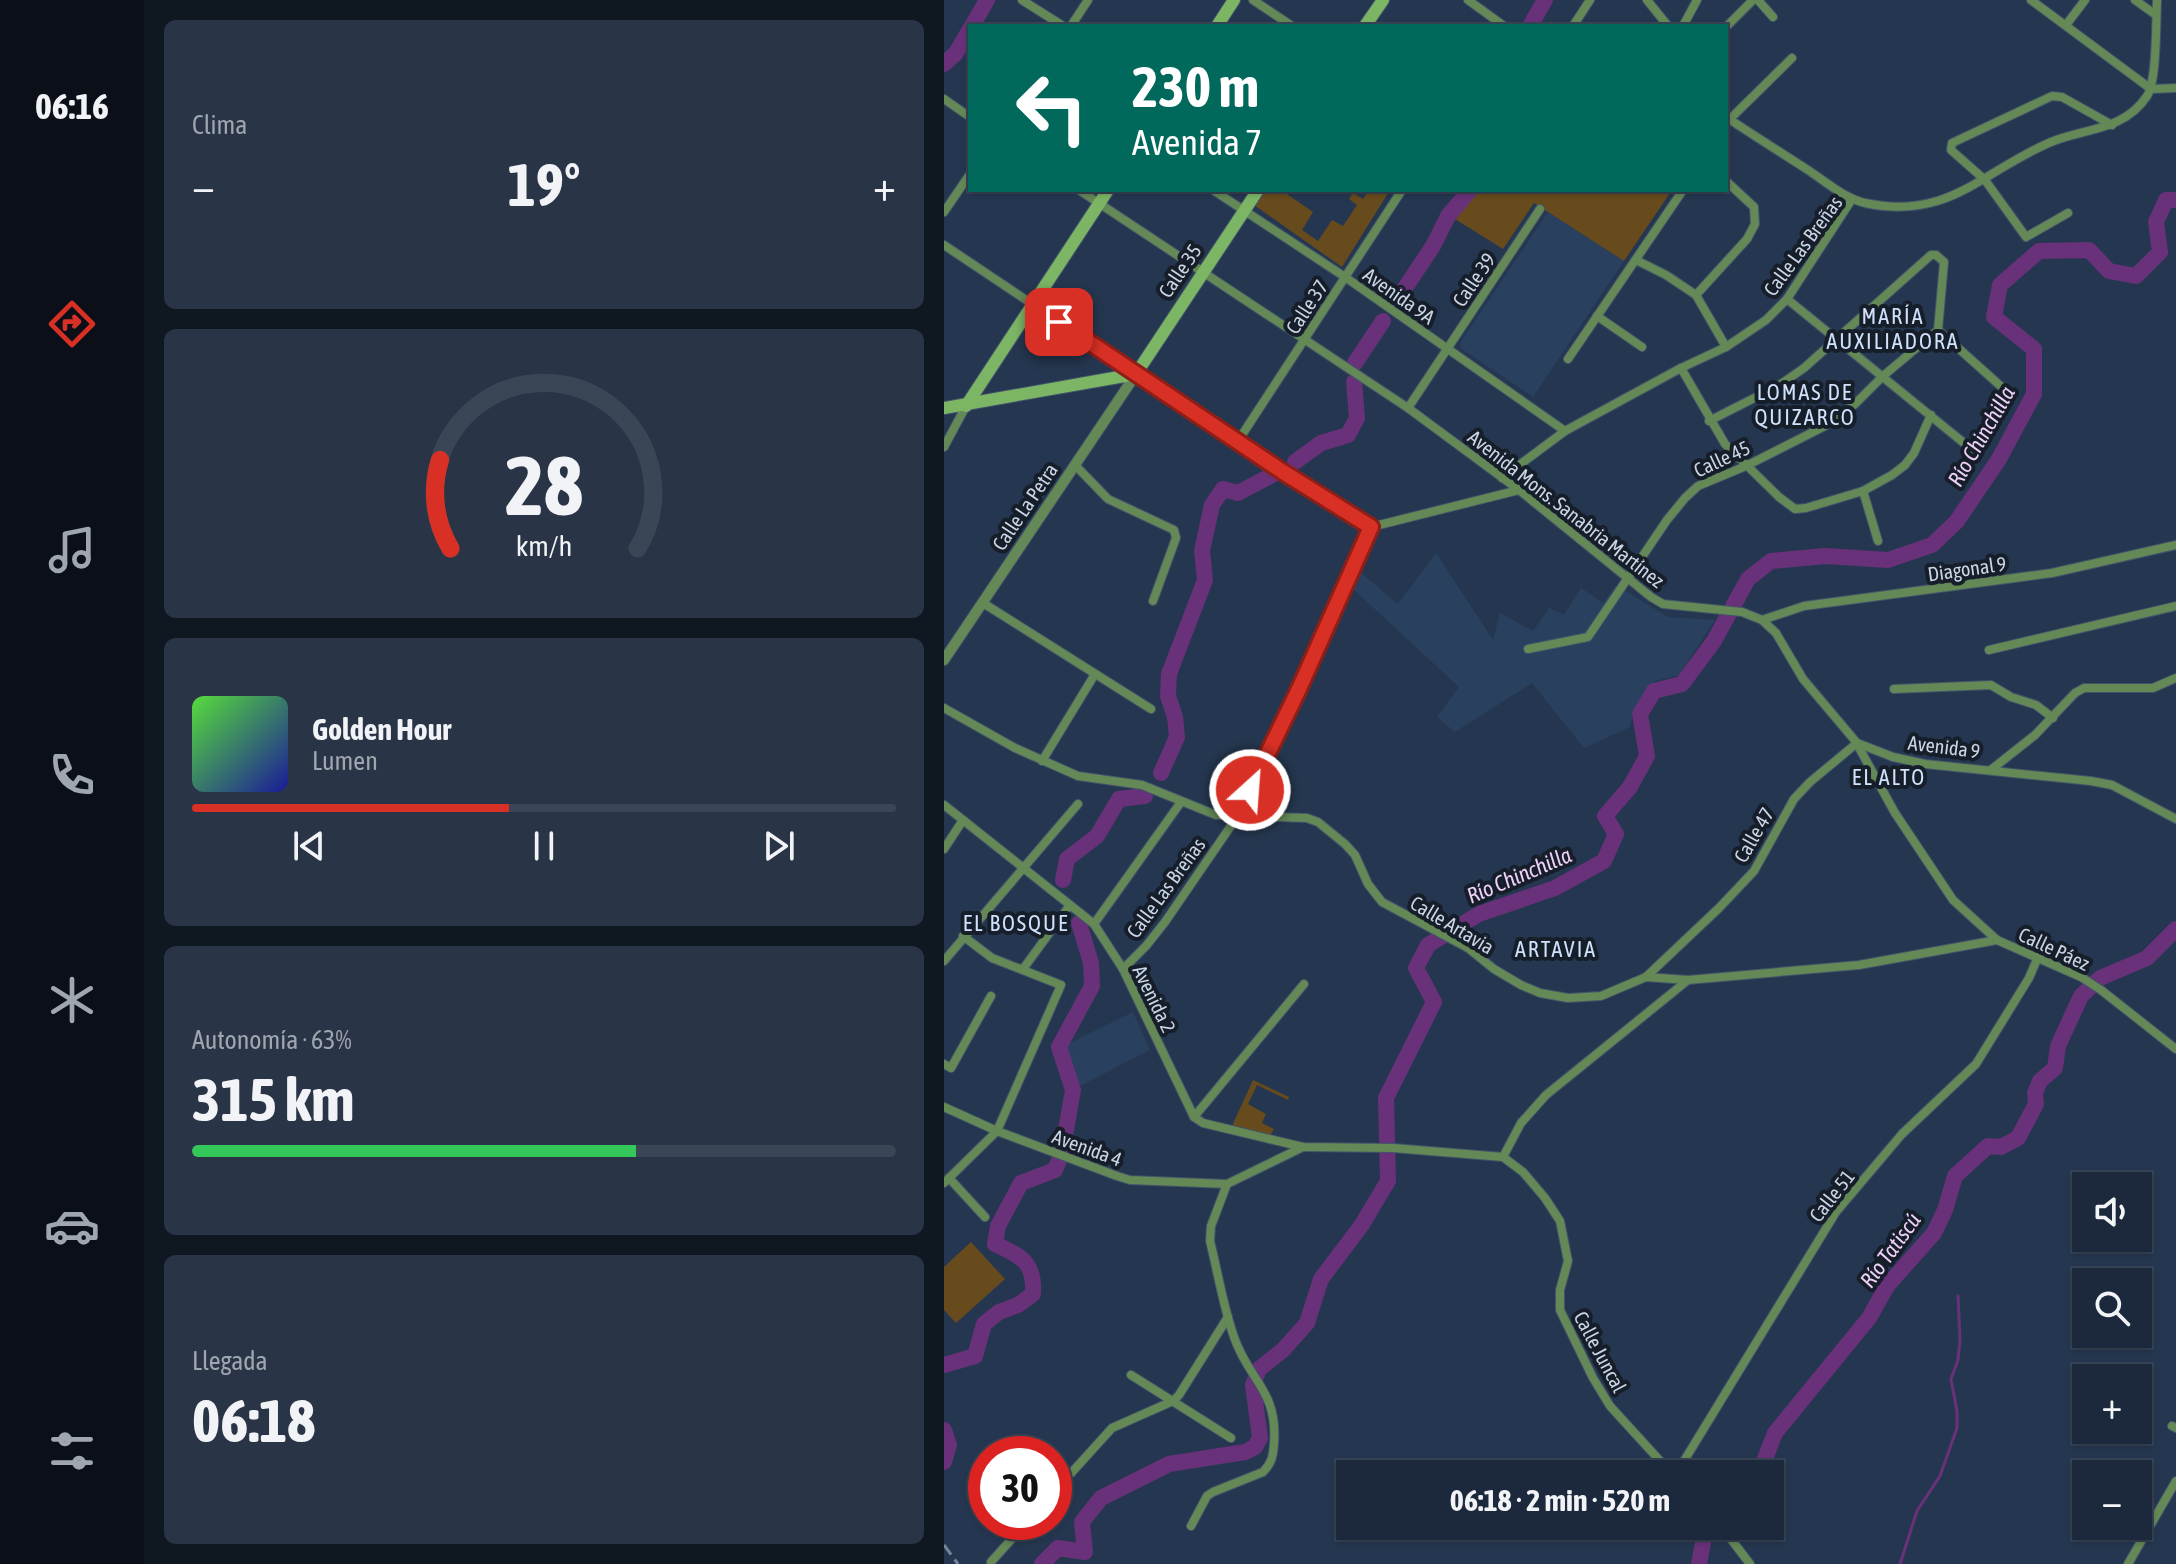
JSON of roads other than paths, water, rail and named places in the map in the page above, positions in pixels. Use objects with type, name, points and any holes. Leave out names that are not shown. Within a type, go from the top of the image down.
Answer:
[{"type":"main road","points":[[1218,24],[1234,0]]},
{"type":"main road","points":[[1366,24],[1383,0]]},
{"type":"main road","points":[[966,406],[1107,192]]},
{"type":"main road","name":"Calle 35","points":[[1136,374],[1257,192]]},
{"type":"main road","points":[[944,408],[1136,374]]},
{"type":"street","points":[[1022,0],[1060,24]]},
{"type":"street","points":[[1072,24],[1088,0]]},
{"type":"street","points":[[1253,0],[1289,24]]},
{"type":"street","points":[[1468,0],[1501,24]]},
{"type":"street","points":[[1574,24],[1590,0]]},
{"type":"street","points":[[1647,0],[1666,24]]},
{"type":"street","points":[[1684,24],[1697,0]]},
{"type":"street","points":[[1728,25],[1756,0],[1773,17]]},
{"type":"street","points":[[2031,0],[2151,89],[2176,88]]},
{"type":"street","points":[[2066,25],[2085,0]]},
{"type":"street","points":[[2135,0],[2156,15]]},
{"type":"street","points":[[2151,89],[2157,0]]},
{"type":"street","points":[[1792,58],[1728,118],[1852,199]]},
{"type":"street","name":"Calle Las Breñas","points":[[1502,478],[1565,431],[1726,347],[1766,320],[1787,299],[1852,199],[1910,207],[1958,195],[2047,144],[2113,126],[2141,104],[2151,89]]},
{"type":"street","points":[[2068,213],[2026,237],[1985,180],[1950,146],[2057,96],[2113,126]]},
{"type":"street","points":[[944,99],[968,116]]},
{"type":"street","points":[[944,212],[968,177]]},
{"type":"street","points":[[1696,295],[1747,239],[1755,224],[1754,207],[1728,183]]},
{"type":"street","name":"Avenida Mons. Sanabria Martínez","points":[[1082,192],[1408,408],[1519,490],[1626,579],[1663,604],[1742,612],[1762,620]]},
{"type":"street","name":"Avenida 9A","points":[[1216,192],[1345,277],[1565,431]]},
{"type":"street","name":"Calle 37","points":[[1238,441],[1401,192]]},
{"type":"street","points":[[1568,359],[1682,192]]},
{"type":"street","name":"Calle 39","points":[[1408,408],[1540,209]]},
{"type":"street","points":[[944,245],[1371,527],[1519,490]]},
{"type":"street","points":[[1709,421],[1778,386],[1804,368],[1931,255],[1940,257],[1944,262],[1938,330],[2005,390]]},
{"type":"street","points":[[1636,260],[1696,295],[1726,347]]},
{"type":"street","points":[[1787,299],[1975,452]]},
{"type":"street","points":[[1597,316],[1642,347]]},
{"type":"street","name":"Calle 45","points":[[1528,649],[1588,637],[1685,498],[1698,486],[1746,466],[1825,426],[1855,404],[1938,330]]},
{"type":"street","points":[[1681,368],[1725,444],[1795,509],[1863,491],[1905,465],[1914,453],[1931,415]]},
{"type":"street","name":"Calle La Petra","points":[[944,660],[1136,374]]},
{"type":"street","points":[[944,447],[966,406]]},
{"type":"street","points":[[1075,465],[1108,499],[1174,530],[1176,538],[1153,601]]},
{"type":"street","points":[[1863,491],[1878,541]]},
{"type":"street","name":"Calle Las Breñas","points":[[1123,969],[1165,922],[1237,817],[1299,689],[1371,527]]},
{"type":"street","name":"Diagonal 9","points":[[1762,620],[1804,606],[2052,573],[2176,545]]},
{"type":"street","points":[[983,603],[1151,709]]},
{"type":"street","points":[[1989,650],[2176,606]]},
{"type":"street","name":"Avenida 9","points":[[1762,620],[1776,633],[1803,679],[1857,743],[1893,757],[1925,764],[1992,769],[2112,785],[2176,819]]},
{"type":"street","points":[[1042,761],[1095,674]]},
{"type":"street","points":[[1992,769],[2035,735],[2075,693],[2084,688],[2153,688],[2176,678]]},
{"type":"street","points":[[1894,689],[1991,685],[2011,697],[2036,705],[2053,718]]},
{"type":"street","name":"Calle Artavia","points":[[944,708],[975,727],[1078,776],[1142,785],[1216,815],[1307,818],[1318,822],[1355,855],[1368,884],[1382,902],[1468,948],[1505,975],[1540,993],[1568,998],[1601,996],[1646,977],[1688,980],[1859,965],[1997,940]]},
{"type":"street","name":"Calle Páez","points":[[1857,743],[1895,813],[1953,900],[1997,940],[2081,977],[2176,1049]]},
{"type":"street","name":"Calle 47","points":[[1646,977],[1754,871],[1794,799],[1857,743]]},
{"type":"street","points":[[1094,924],[1181,802]]},
{"type":"street","points":[[944,961],[1078,804]]},
{"type":"street","name":"Avenida 2","points":[[944,805],[1094,924],[1123,969],[1194,1117]]},
{"type":"street","points":[[944,849],[963,820]]},
{"type":"street","points":[[1023,969],[1070,905]]},
{"type":"street","points":[[963,936],[992,958],[1061,985],[997,1131],[947,1180],[985,1217]]},
{"type":"street","name":"Calle 51","points":[[1683,1460],[1836,1212],[1902,1134],[1976,1064],[2029,978],[2038,957]]},
{"type":"street","points":[[1304,984],[1194,1117],[1215,1127],[1303,1147],[1393,1148],[1503,1157],[1521,1123],[1546,1095],[1688,980]]},
{"type":"street","points":[[947,1066],[991,996]]},
{"type":"street","name":"Avenida 4","points":[[944,1107],[997,1131],[1130,1180],[1227,1184]]},
{"type":"street","points":[[1191,1526],[1207,1496],[1263,1472],[1269,1466],[1275,1424],[1270,1400],[1235,1339],[1210,1241],[1211,1226],[1227,1184],[1303,1147]]},
{"type":"street","name":"Calle Juncal","points":[[1503,1157],[1523,1172],[1560,1221],[1568,1261],[1560,1290],[1560,1310],[1593,1378],[1610,1406],[1661,1460]]},
{"type":"street","points":[[1072,1472],[1112,1428],[1173,1401],[1228,1317]]},
{"type":"street","points":[[1131,1375],[1231,1438]]},
{"type":"street","points":[[2128,1564],[2176,1481]]},
{"type":"street","points":[[991,1562],[1011,1540]]},
{"type":"street","points":[[1732,1540],[1750,1564]]},
{"type":"waterway","points":[[973,24],[987,0]]},
{"type":"waterway","points":[[1531,24],[1545,0]]},
{"type":"waterway","points":[[944,64],[956,53],[968,32]]},
{"type":"waterway","points":[[1395,303],[1433,246],[1448,216],[1468,192]]},
{"type":"waterway","name":"Río Chinchilla","points":[[1042,1564],[1058,1548],[1085,1552],[1082,1522],[1101,1498],[1169,1464],[1245,1452],[1255,1447],[1260,1438],[1253,1385],[1259,1369],[1283,1350],[1307,1323],[1321,1279],[1361,1226],[1388,1181],[1386,1098],[1434,1002],[1416,968],[1428,945],[1479,914],[1555,888],[1604,861],[1616,834],[1605,816],[1630,787],[1647,756],[1640,714],[1654,691],[1682,684],[1714,641],[1748,579],[1771,561],[1825,556],[1888,560],[1932,545],[1957,521],[1999,459],[2034,394],[2034,349],[1994,317],[2000,285],[2039,251],[2089,250],[2109,271],[2136,276],[2160,252],[2156,222],[2166,200],[2176,200]]},
{"type":"waterway","points":[[1355,363],[1383,321]]},
{"type":"waterway","points":[[1295,462],[1321,443],[1348,435],[1357,418],[1354,382]]},
{"type":"waterway","points":[[1161,773],[1177,737],[1168,696],[1169,674],[1205,580],[1202,551],[1212,505],[1223,489],[1238,493],[1274,474]]},
{"type":"waterway","points":[[1063,880],[1067,859],[1097,836],[1119,799],[1145,796]]},
{"type":"waterway","points":[[944,1365],[975,1356],[984,1324],[999,1312],[1018,1305],[1033,1294],[1029,1267],[1012,1252],[995,1244],[998,1226],[1021,1183],[1055,1170],[1062,1153],[1073,1090],[1059,1047],[1092,986],[1091,963],[1079,923]]},
{"type":"waterway","name":"Río Tatiscú","points":[[1764,1460],[1775,1433],[1869,1318],[1887,1286],[1934,1233],[1955,1176],[1988,1146],[2001,1147],[2018,1138],[2036,1104],[2035,1093],[2040,1081],[2055,1068],[2058,1046],[2081,996],[2100,978],[2147,958],[2176,929]]},
{"type":"waterway","points":[[1900,1564],[1917,1511],[1940,1476],[1957,1428],[1951,1379],[1958,1360],[1960,1340],[1958,1296]]},
{"type":"waterway","points":[[944,1430],[949,1445],[944,1462]]},
{"type":"waterway","name":"Río Tatiscú","points":[[1699,1564],[1703,1540]]},
{"type":"railway","points":[[944,1545],[958,1564]]},
{"type":"district","name":"MARÍA AUXILIADORA","points":[[1893,328]]},
{"type":"district","name":"LOMAS DE QUIZARCO","points":[[1805,404]]},
{"type":"district","name":"EL ALTO","points":[[1889,777]]},
{"type":"district","name":"EL BOSQUE","points":[[1016,923]]},
{"type":"district","name":"ARTAVIA","points":[[1556,949]]}]
